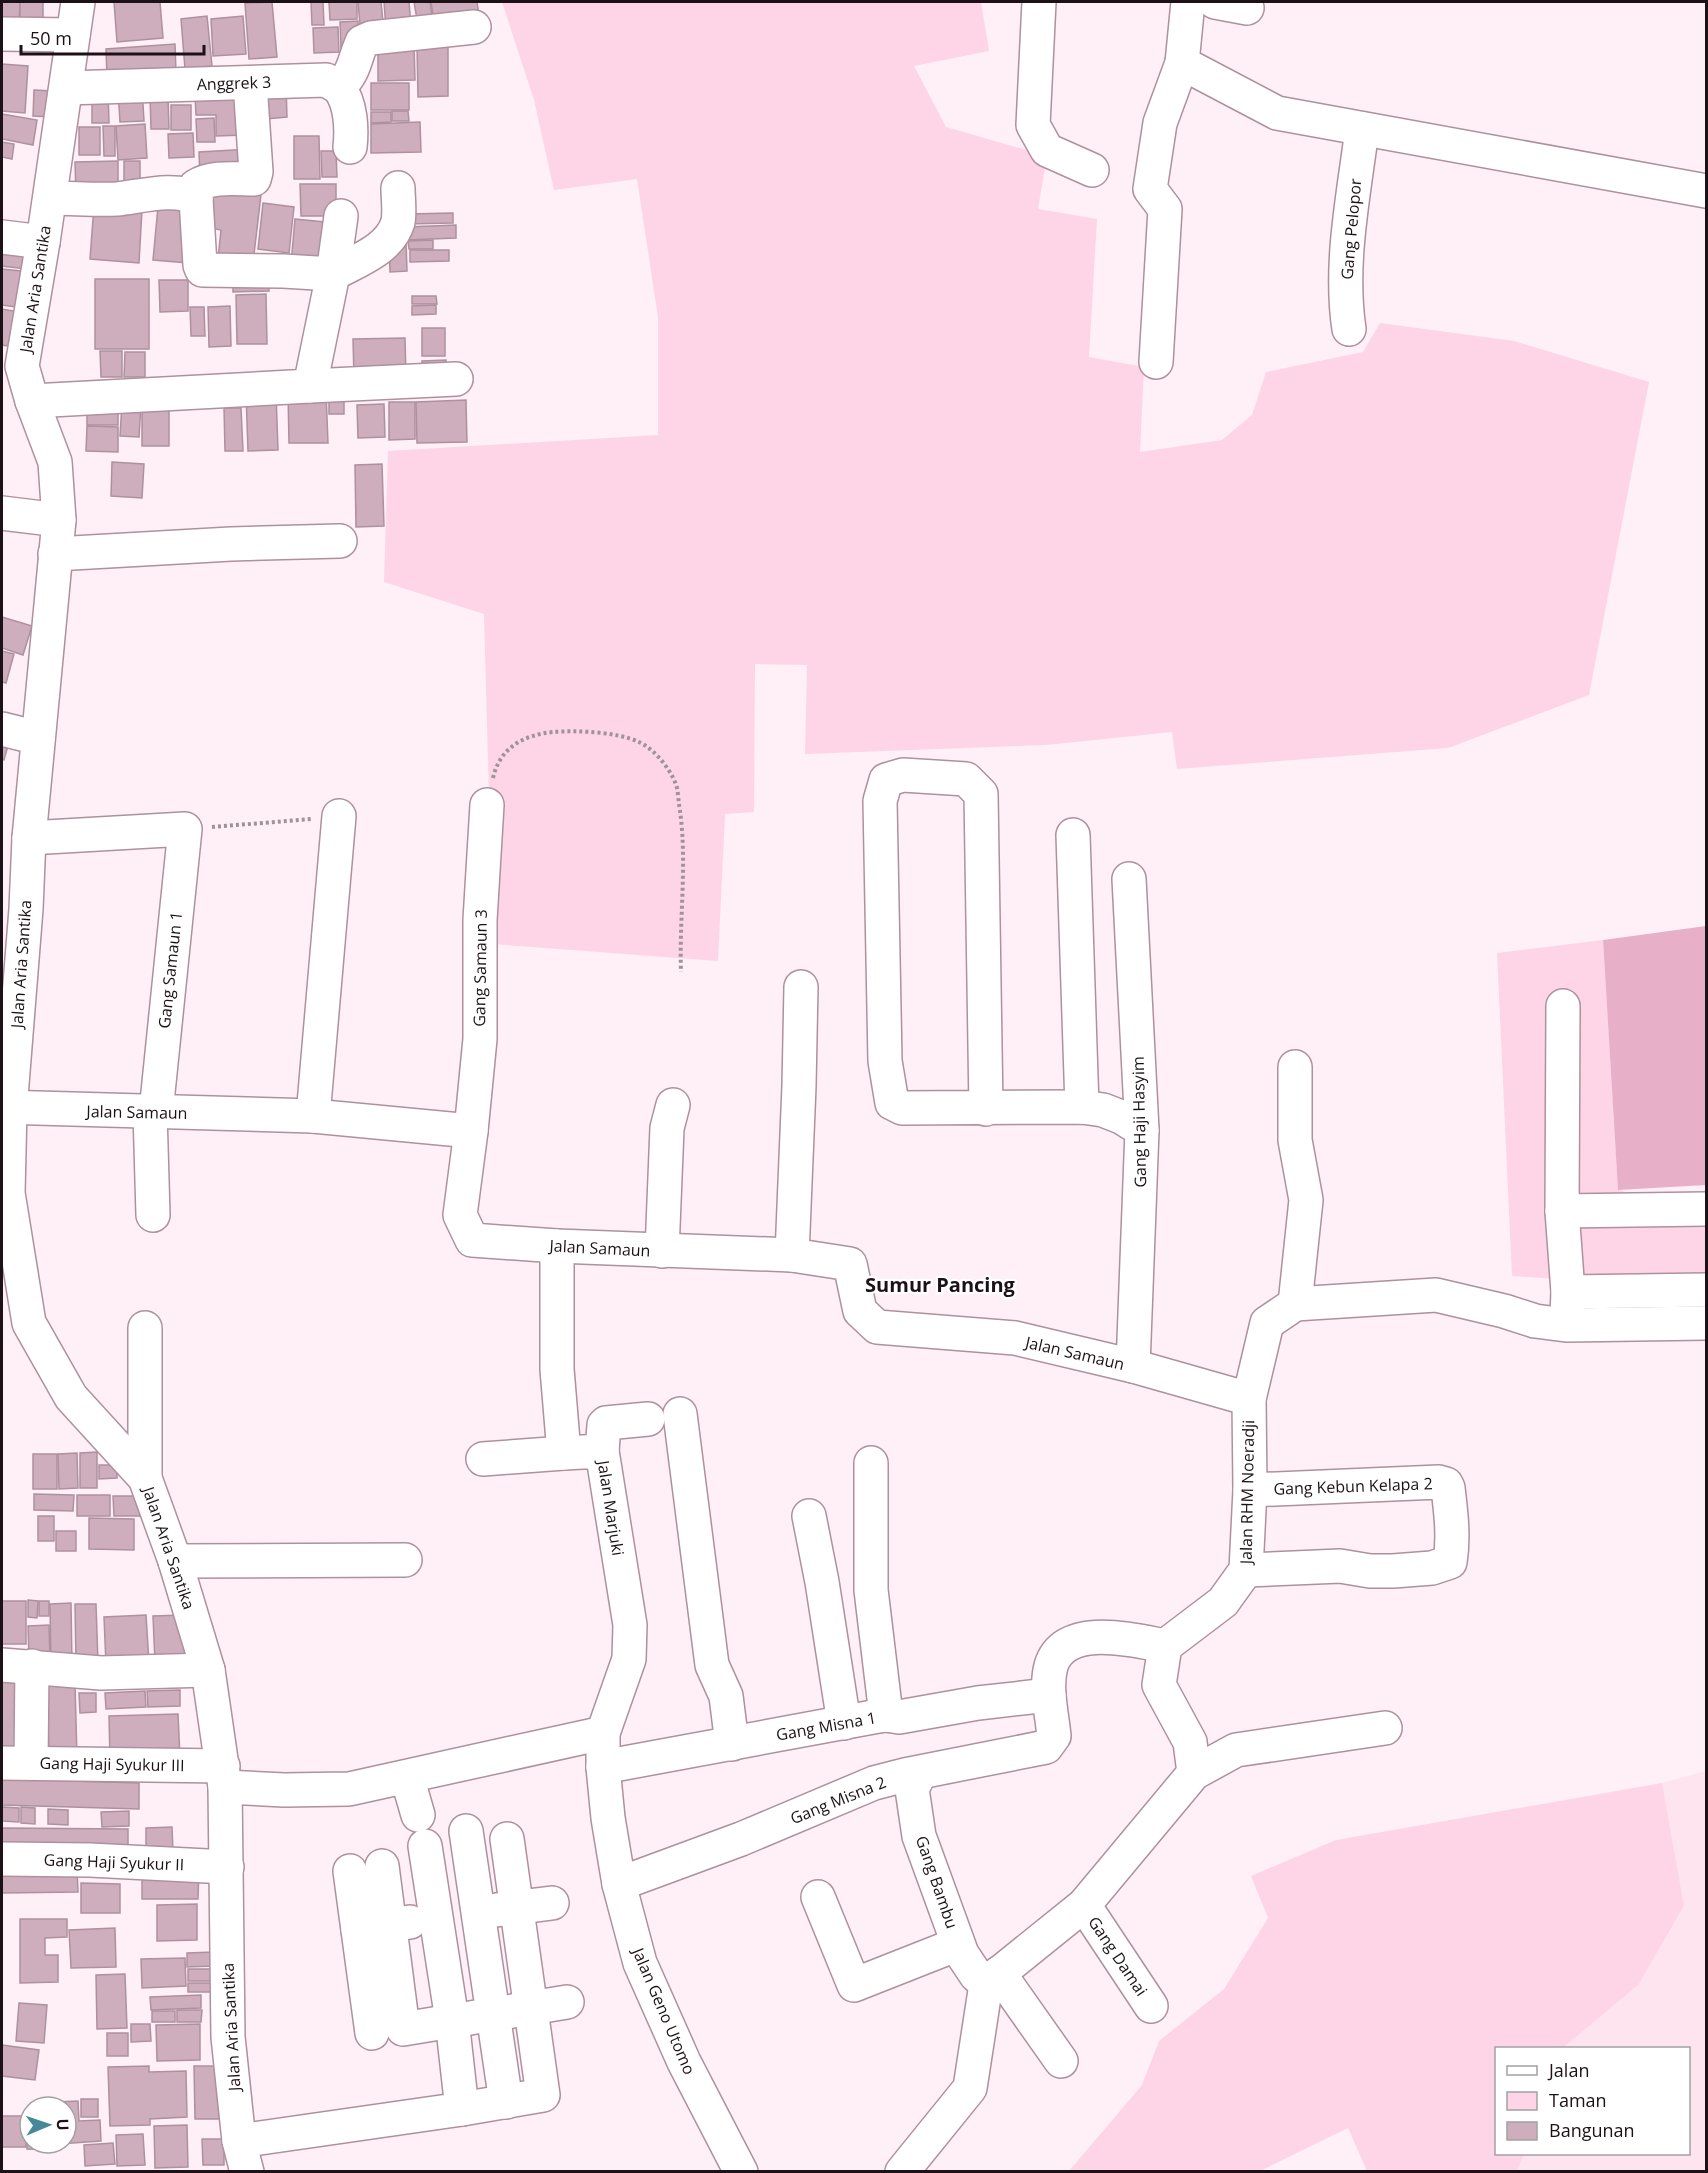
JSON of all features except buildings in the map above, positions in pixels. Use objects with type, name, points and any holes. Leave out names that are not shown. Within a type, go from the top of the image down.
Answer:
[{"type":"street","name":"Jalan Aria Santika","points":[[78,2],[50,198],[22,366],[55,462],[59,520],[28,838],[14,906],[6,1108],[9,1193],[29,1323],[71,1397],[145,1478],[175,1561],[208,1670],[224,1776],[228,2037],[243,2156]]},
{"type":"street","points":[[1039,2],[1033,125],[1047,150],[1092,170]]},
{"type":"street","points":[[1156,362],[1165,209],[1150,189],[1160,123],[1182,63],[1188,2]]},
{"type":"street","points":[[1215,2],[1247,8]]},
{"type":"street","points":[[351,147],[352,132],[347,107],[339,88],[354,69],[362,42],[371,38],[474,27]]},
{"type":"street","points":[[2,34],[73,35]]},
{"type":"street","points":[[1182,63],[1277,113],[1707,191]]},
{"type":"street","name":"Anggrek 3","points":[[66,88],[326,80],[339,88]]},
{"type":"street","points":[[250,83],[256,172],[254,179],[215,180],[196,186],[202,270],[333,274],[376,251],[391,238],[398,220],[398,188]]},
{"type":"street","name":"Gang Pelopor","points":[[1349,328],[1346,305],[1348,241],[1362,129]]},
{"type":"street","points":[[50,198],[117,199],[182,194],[196,199]]},
{"type":"street","points":[[310,386],[333,274],[341,216]]},
{"type":"street","points":[[2,237],[43,242]]},
{"type":"street","points":[[32,400],[456,379]]},
{"type":"street","points":[[2,513],[59,520]]},
{"type":"street","points":[[56,554],[231,544],[340,541]]},
{"type":"street","points":[[2,729],[38,738]]},
{"type":"street","points":[[986,1109],[981,794],[966,779],[903,775],[886,780],[880,801],[885,1061],[892,1103],[902,1108],[986,1109],[1082,1107],[1103,1110],[1121,1117],[1142,1130]]},
{"type":"street","name":"Gang Samaun 3","points":[[471,1131],[480,1039],[480,920],[487,805]]},
{"type":"street","points":[[313,1116],[339,816]]},
{"type":"street","points":[[28,838],[185,829]]},
{"type":"street","name":"Gang Samaun 1","points":[[153,1215],[153,1112],[185,829]]},
{"type":"street","points":[[1073,836],[1082,1107]]},
{"type":"street","name":"Gang Haji Hasyim","points":[[1129,879],[1142,1130],[1133,1366]]},
{"type":"street","points":[[792,1255],[801,987]]},
{"type":"street","points":[[1550,1323],[1568,1292],[1562,1211],[1563,1006]]},
{"type":"street","points":[[1294,1067],[1295,1140],[1306,1200],[1296,1304]]},
{"type":"street","points":[[662,1251],[667,1128],[673,1105]]},
{"type":"street","name":"Jalan Samaun","points":[[6,1108],[313,1116],[471,1131],[460,1215],[472,1240],[662,1251],[792,1255],[850,1264],[860,1311],[877,1327],[1015,1338],[1133,1366],[1249,1399]]},
{"type":"street","points":[[1562,1211],[1707,1209]]},
{"type":"street","points":[[557,1246],[557,1370],[564,1453]]},
{"type":"street","points":[[1568,1292],[1707,1290]]},
{"type":"street","name":"Jalan RHM Noeradji","points":[[1165,1646],[1223,1602],[1246,1570],[1250,1490],[1249,1399],[1267,1323],[1296,1304],[1436,1294],[1550,1323],[1707,1323]]},
{"type":"street","points":[[145,1328],[145,1478]]},
{"type":"street","points":[[680,1414],[712,1665],[726,1696],[732,1744]]},
{"type":"street","points":[[602,1451],[606,1423],[648,1419]]},
{"type":"street","name":"Jalan Marjuki","points":[[483,1459],[602,1451],[630,1625],[629,1659],[603,1733]]},
{"type":"street","points":[[871,1463],[871,1590],[886,1715]]},
{"type":"street","name":"Gang Kebun Kelapa 2","points":[[1246,1570],[1340,1566],[1370,1571],[1432,1568],[1450,1562],[1452,1524],[1446,1484],[1439,1482],[1250,1490]]},
{"type":"street","points":[[809,1516],[822,1582],[844,1723]]},
{"type":"street","points":[[175,1561],[405,1560]]},
{"type":"street","name":"Gang Misna 2","points":[[619,1884],[741,1839],[874,1783],[1046,1747],[1054,1736],[1049,1695],[1051,1666],[1061,1650],[1082,1638],[1107,1637],[1165,1646]]},
{"type":"street","points":[[1165,1646],[1159,1685],[1190,1742],[1194,1773]]},
{"type":"street","points":[[16,1763],[17,1666],[101,1673],[208,1670]]},
{"type":"street","name":"Gang Misna 1","points":[[603,1767],[886,1715],[899,1717],[978,1703],[1049,1695]]},
{"type":"street","points":[[902,2172],[970,2088],[992,1978],[1084,1905],[1194,1773],[1236,1750],[1385,1728]]},
{"type":"street","name":"Jalan Geno Utomo","points":[[603,1733],[603,1767],[608,1818],[619,1884],[640,1963],[684,2062],[741,2172]]},
{"type":"street","name":"Gang Haji Syukur III","points":[[16,1763],[224,1776],[284,1790],[349,1789],[603,1733]]},
{"type":"street","name":"Gang Bambu","points":[[920,1773],[912,1789],[919,1836],[968,1966],[992,1978],[1061,2061]]},
{"type":"street","points":[[407,1777],[418,1815]]},
{"type":"street","points":[[466,1831],[506,2102]]},
{"type":"street","points":[[243,2156],[462,2109],[543,2095],[507,1839]]},
{"type":"street","points":[[425,1846],[452,2020],[462,2109]]},
{"type":"street","name":"Gang Haji Syukur II","points":[[2,1859],[90,1860],[226,1867]]},
{"type":"street","points":[[372,2033],[374,1927],[382,1866]]},
{"type":"street","points":[[350,1871],[374,1927],[403,2030],[567,2002]]},
{"type":"street","points":[[818,1897],[854,1985],[958,1944]]},
{"type":"street","points":[[374,1927],[552,1903]]},
{"type":"street","name":"Gang Damai","points":[[1084,1905],[1151,2006]]},
{"type":"path","points":[[487,805],[495,768],[512,745],[535,734],[562,731],[611,734],[639,742],[660,758],[676,783],[683,825],[681,972]]},
{"type":"path","points":[[185,829],[339,816]]},
{"type":"shaded area","points":[[1706,926],[1706,1185],[1618,1190],[1603,940]]},
{"type":"shaded area","points":[[1706,1771],[1706,2171],[1517,2172],[1524,2155],[1690,2155],[1690,2047],[1564,2047],[1639,1984],[1684,1907],[1662,1783]]},
{"type":"green space","points":[[502,2],[981,2],[989,51],[914,66],[946,127],[1047,156],[1038,209],[1097,219],[1089,357],[1144,367],[1140,452],[1222,440],[1252,415],[1266,372],[1363,352],[1380,323],[1514,341],[1649,382],[1589,695],[1448,748],[1177,769],[1172,732],[1046,745],[805,754],[807,665],[755,664],[754,812],[725,814],[718,961],[493,944],[484,614],[384,582],[388,451],[658,435],[658,317],[637,179],[554,190],[534,100]]},
{"type":"green space","points":[[1603,940],[1618,1189],[1706,1224],[1706,1289],[1512,1276],[1497,953]]},
{"type":"green space","points":[[1662,1783],[1684,1906],[1639,1984],[1564,2047],[1495,2047],[1495,2155],[1524,2155],[1517,2171],[1367,2171],[1348,2128],[1260,2171],[1069,2171],[1142,2085],[1159,2041],[1224,1989],[1268,1918],[1251,1876],[1336,1840]]},
{"type":"district","name":"Sumur Pancing","points":[[940,1284]]}]
